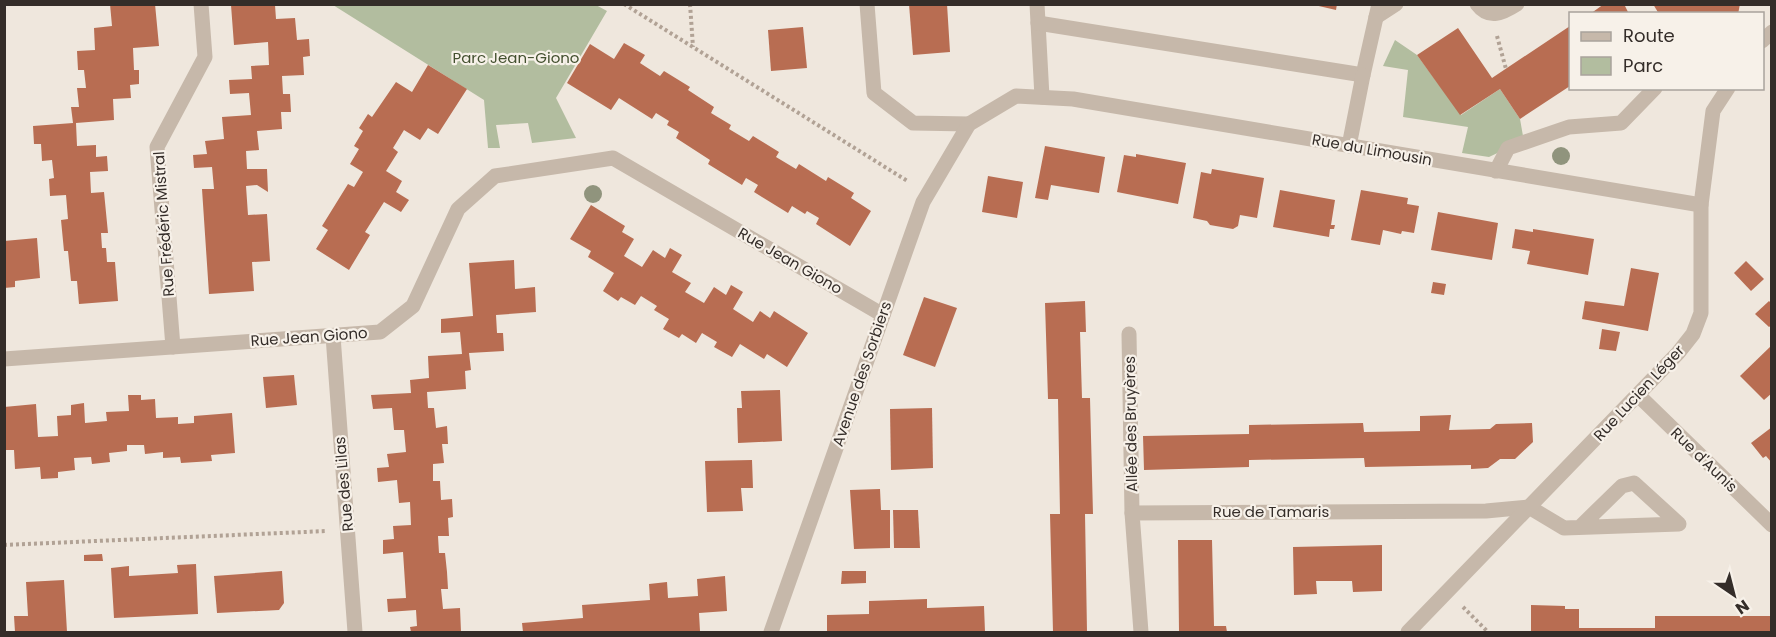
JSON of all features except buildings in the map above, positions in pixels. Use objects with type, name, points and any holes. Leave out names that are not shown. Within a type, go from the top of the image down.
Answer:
[{"type":"street","name":"Rue Frédéric Mistral","points":[[173,347],[157,147],[205,57],[201,4]]},
{"type":"street","points":[[867,4],[874,93],[913,123],[969,124]]},
{"type":"street","points":[[1037,4],[1042,98]]},
{"type":"street","points":[[1349,146],[1378,11],[1396,4]]},
{"type":"street","points":[[1477,4],[1492,15],[1502,14],[1517,4]]},
{"type":"street","points":[[1038,23],[1363,75]]},
{"type":"street","points":[[1496,171],[1508,148],[1569,127],[1621,123],[1653,90]]},
{"type":"street","name":"Rue Lucien Léger","points":[[1408,633],[1678,354],[1693,334],[1701,313],[1701,205],[1713,111],[1727,90]]},
{"type":"street","name":"Rue du Limousin","points":[[969,124],[1016,96],[1073,99],[1701,205]]},
{"type":"street","name":"Avenue des Sorbiers","points":[[771,633],[923,202],[969,124]]},
{"type":"street","name":"Rue Jean Giono","points":[[4,359],[380,332],[413,306],[458,209],[495,177],[613,158],[883,315]]},
{"type":"street","name":"Allée des Bruyères","points":[[1129,334],[1132,513]]},
{"type":"street","name":"Rue des Lilas","points":[[333,336],[356,633]]},
{"type":"street","name":"Rue d'Aunis","points":[[1638,395],[1772,525]]},
{"type":"street","points":[[1529,507],[1564,528],[1679,524],[1634,483],[1622,486],[1580,527]]},
{"type":"street","name":"Rue de Tamaris","points":[[1132,513],[1486,511],[1529,507]]},
{"type":"street","points":[[1132,513],[1141,633]]},
{"type":"path","points":[[624,4],[927,194]]},
{"type":"path","points":[[690,4],[693,48]]},
{"type":"path","points":[[1492,15],[1506,69]]},
{"type":"path","points":[[4,545],[348,530]]},
{"type":"path","points":[[1448,591],[1488,633]]},
{"type":"green space","name":"Parc Jean-Giono","points":[[333,5],[596,5],[607,11],[556,98],[576,138],[532,143],[528,123],[496,125],[500,148],[488,148],[484,100]]},
{"type":"green space","points":[[1395,40],[1417,55],[1461,115],[1500,89],[1520,119],[1523,136],[1508,148],[1489,157],[1462,153],[1468,127],[1403,117],[1408,70],[1383,66]]}]
